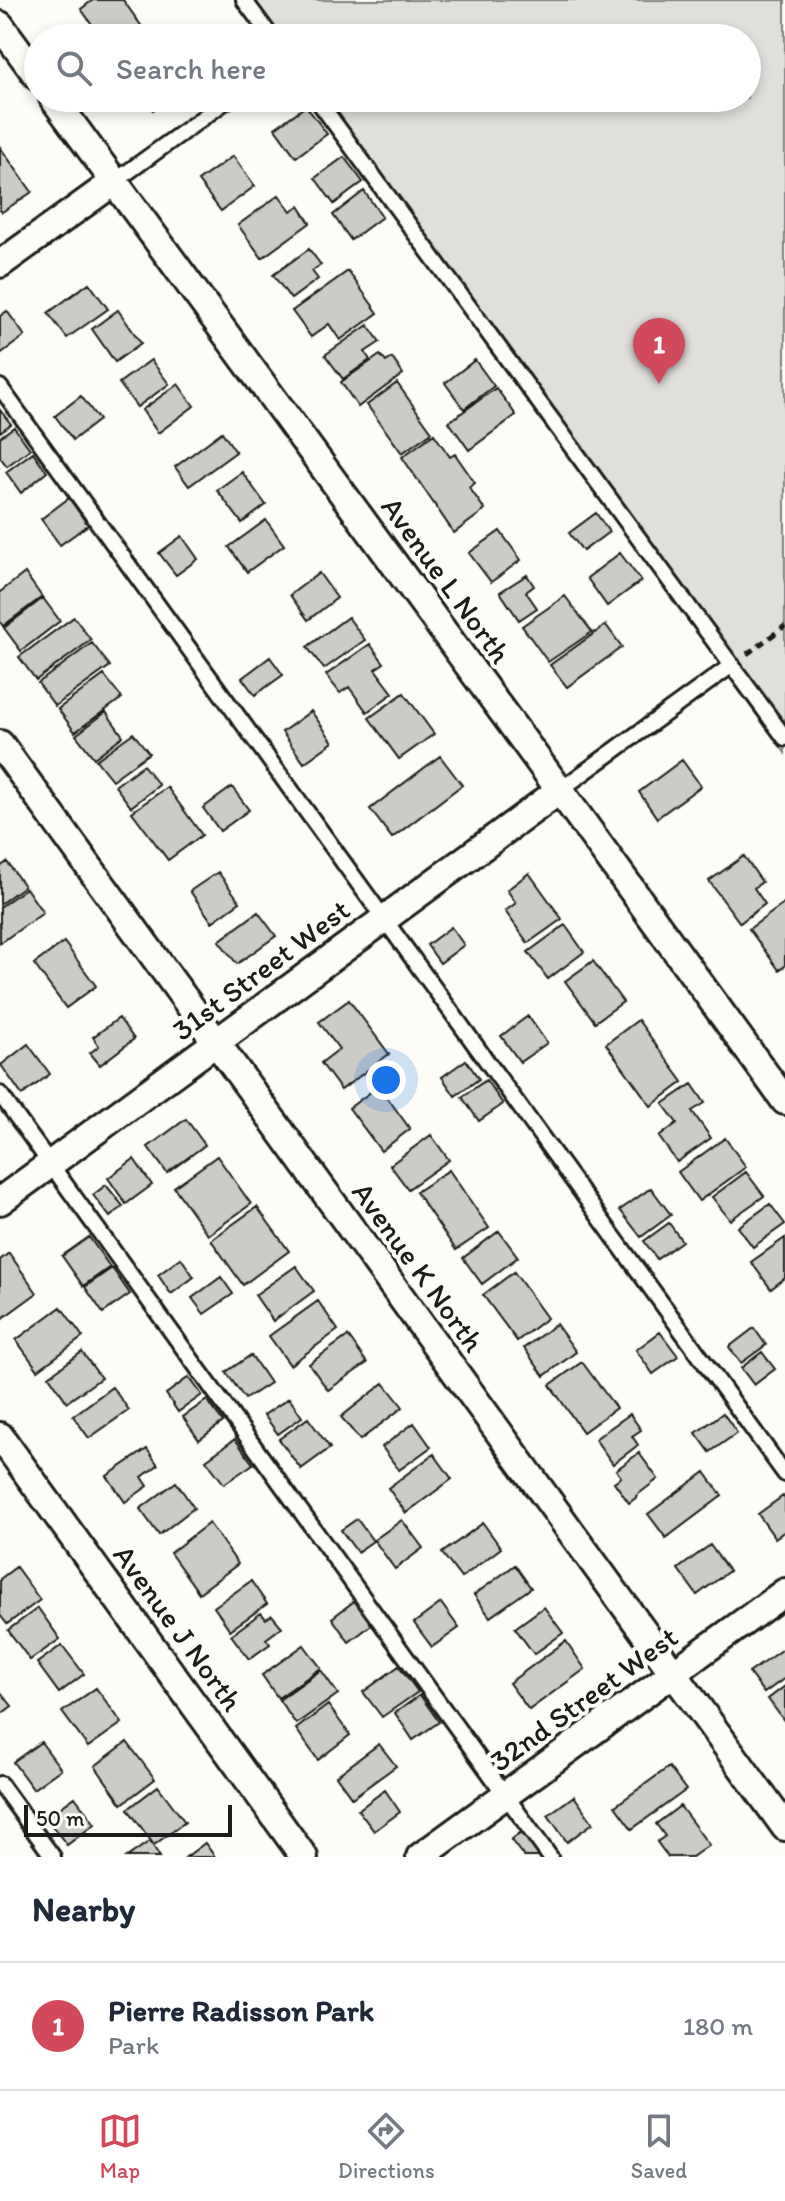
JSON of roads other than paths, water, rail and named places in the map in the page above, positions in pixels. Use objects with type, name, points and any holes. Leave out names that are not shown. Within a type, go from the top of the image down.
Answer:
[{"type":"street","points":[[0,25],[24,58]]},
{"type":"street","name":"Avenue L North","points":[[63,112],[785,1101]]},
{"type":"street","points":[[0,264],[114,182]]},
{"type":"street","name":"Avenue K North","points":[[0,744],[785,1827]]},
{"type":"street","name":"31st Street West","points":[[0,1201],[560,790]]},
{"type":"street","name":"Avenue J North","points":[[0,1436],[304,1857]]},
{"type":"street","name":"32nd Street West","points":[[420,1857],[785,1592]]},
{"type":"lane","points":[[244,0],[262,24]]},
{"type":"lane","points":[[114,182],[211,112]]},
{"type":"lane","points":[[326,112],[785,738]]},
{"type":"lane","points":[[0,387],[785,1474]]},
{"type":"lane","points":[[560,790],[732,665]]},
{"type":"lane","points":[[0,1094],[550,1857]]},
{"type":"lane","points":[[0,1784],[53,1857]]},
{"type":"place","name":"Pierre Radisson Park","points":[[659,384]]}]
